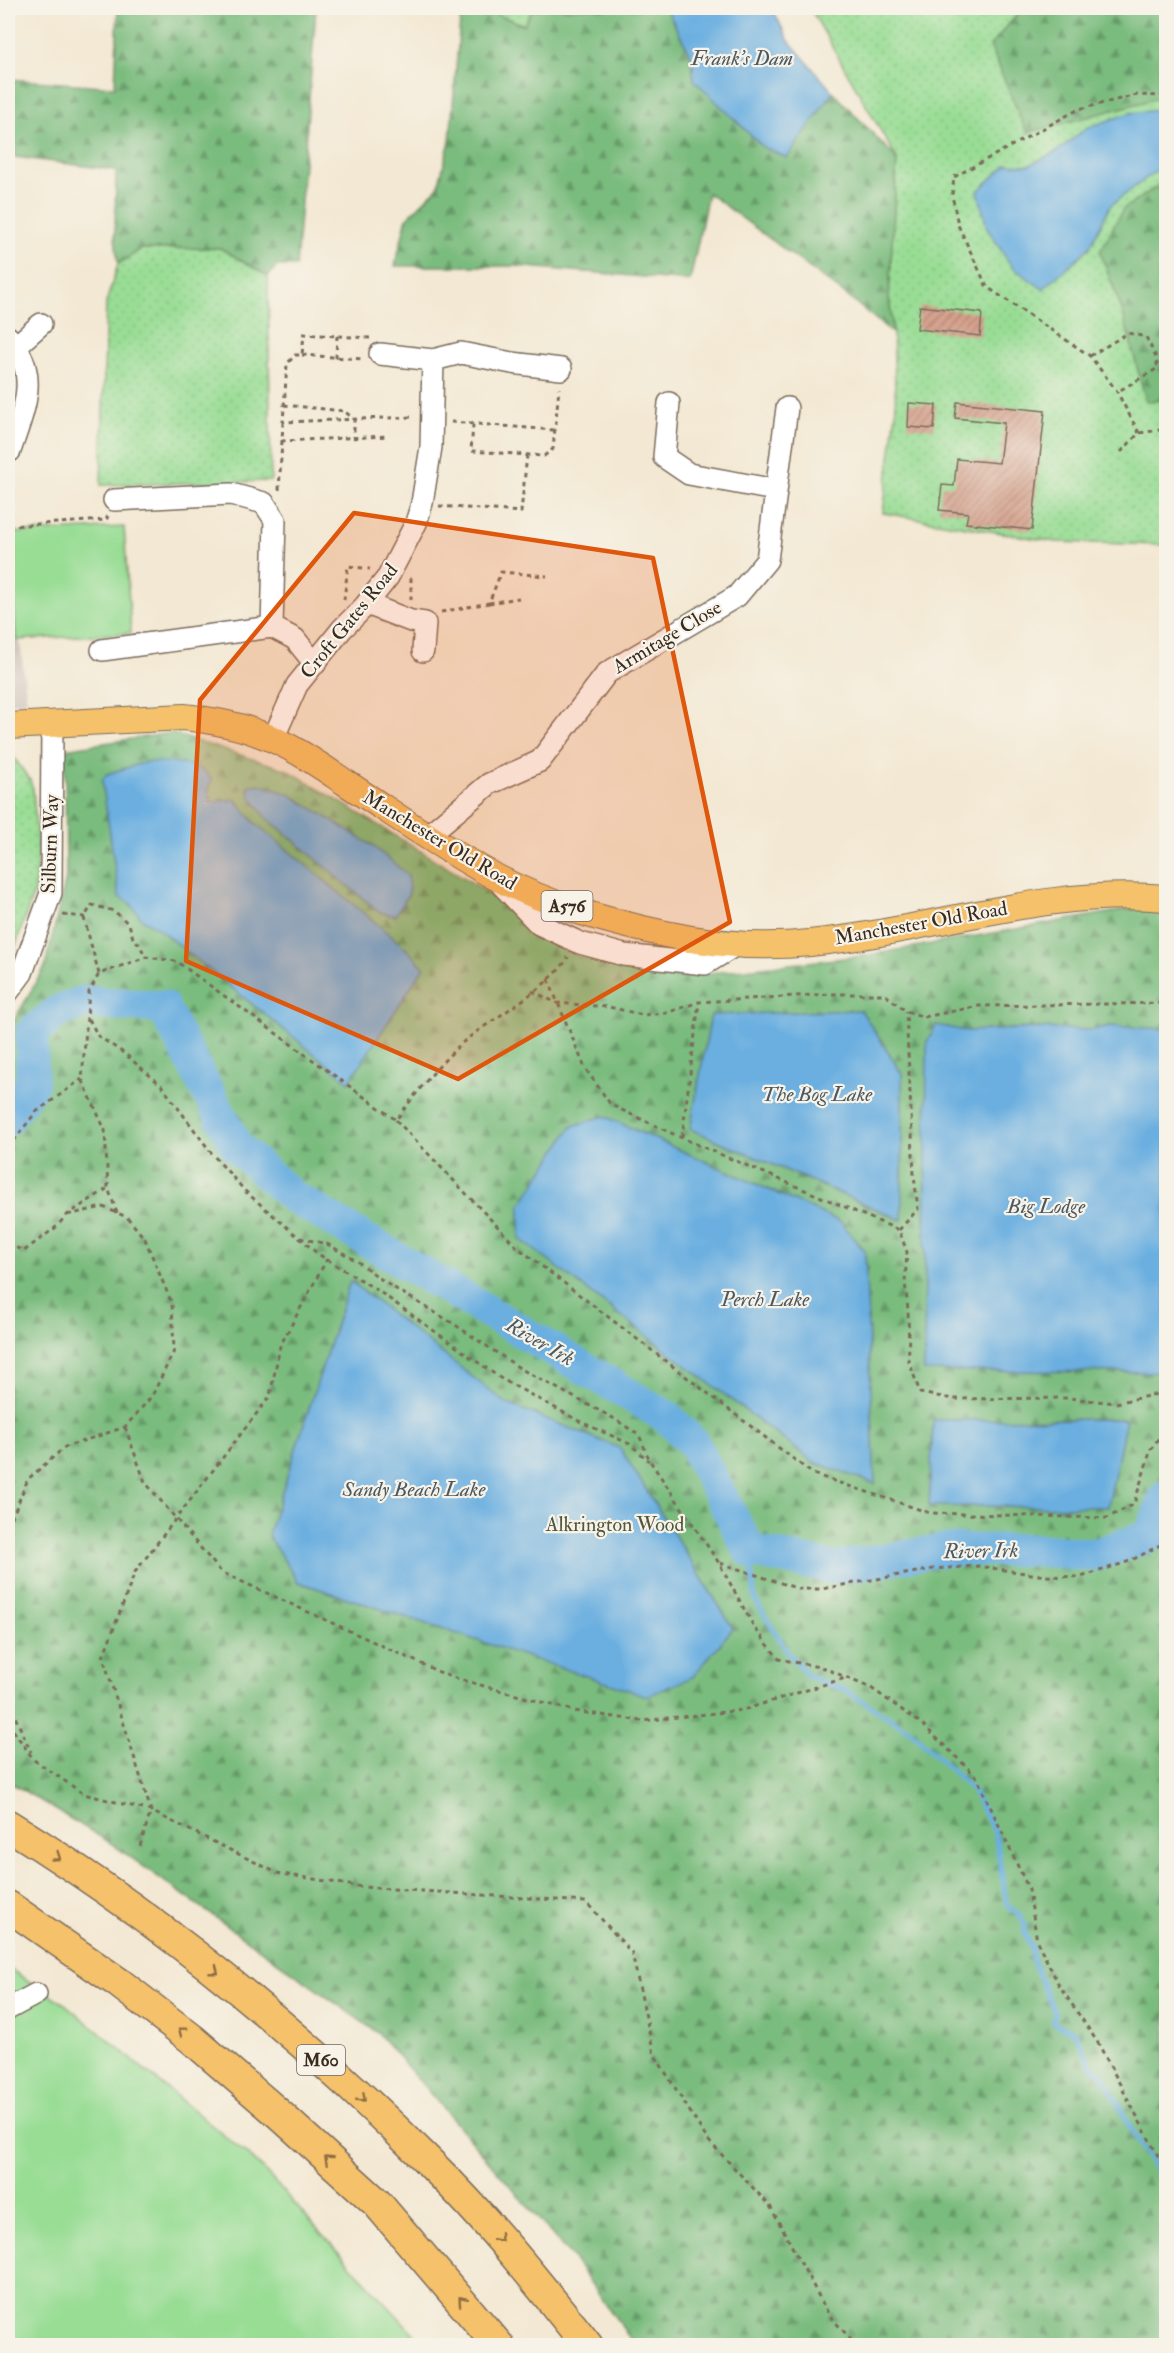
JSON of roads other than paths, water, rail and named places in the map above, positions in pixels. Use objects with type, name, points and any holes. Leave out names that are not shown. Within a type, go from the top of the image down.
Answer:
[{"type":"highway","name":"M60","points":[[8,1826],[51,1852],[165,1932],[254,2002],[334,2072],[433,2165],[525,2267],[588,2346]]},
{"type":"highway","points":[[8,1906],[119,1983],[192,2039],[279,2114],[377,2203],[499,2346]]},
{"type":"main road","name":"Manchester Old Road","points":[[8,726],[184,717],[228,724],[273,739],[314,762],[427,836],[492,875],[532,894],[605,919],[666,934],[739,943],[775,945],[810,943],[870,934],[1003,907],[1065,899],[1108,896],[1167,898]]},
{"type":"street","points":[[10,451],[29,394],[24,361],[11,342],[41,324]]},
{"type":"street","points":[[380,354],[433,360],[460,353],[561,369]]},
{"type":"street","name":"Croft Gates Road","points":[[273,739],[297,685],[388,577],[416,523],[439,418],[433,360]]},
{"type":"street","points":[[669,404],[664,457],[689,474],[775,490]]},
{"type":"street","name":"Armitage Close","points":[[427,836],[489,784],[540,761],[608,673],[737,596],[767,560],[787,408]]},
{"type":"street","points":[[114,500],[231,494],[264,503],[275,520],[272,627]]},
{"type":"street","points":[[367,604],[411,621],[425,623],[423,651]]},
{"type":"street","points":[[102,650],[272,627],[295,639],[315,664]]},
{"type":"street","name":"Silburn Way","points":[[8,992],[22,973],[51,893],[52,722]]},
{"type":"street","points":[[492,875],[524,905],[539,924],[575,941],[624,956],[705,964],[739,943]]},
{"type":"street","points":[[8,2009],[36,1994]]},
{"type":"water","name":"Frank's Dam","points":[[666,8],[772,8],[789,41],[833,92],[787,158],[763,147],[694,80],[692,58]]},
{"type":"water","points":[[1166,109],[1166,167],[1152,174],[1110,206],[1090,247],[1043,289],[1012,267],[987,228],[978,191],[1007,164],[1029,165],[1058,151],[1086,128],[1130,113]]},
{"type":"water","points":[[146,762],[191,765],[206,773],[212,780],[208,788],[211,802],[235,799],[254,822],[401,944],[424,967],[349,1082],[156,927],[142,919],[129,902],[119,897],[102,780],[107,774]]},
{"type":"water","points":[[259,784],[291,795],[373,846],[408,875],[409,894],[395,916],[379,912],[266,817],[250,796],[248,786]]},
{"type":"water","name":"The Bog Lake","points":[[861,1010],[902,1074],[902,1220],[690,1129],[711,1015]]},
{"type":"water","name":"Big Lodge","points":[[936,1025],[966,1031],[1038,1028],[1092,1030],[1109,1026],[1166,1029],[1166,1372],[924,1371],[927,1042]]},
{"type":"water","name":"Perch Lake","points":[[604,1116],[841,1222],[865,1252],[875,1484],[813,1462],[520,1239],[520,1206],[572,1126]]},
{"type":"water","name":"Sandy Beach Lake","points":[[350,1281],[506,1403],[620,1448],[733,1628],[693,1677],[647,1696],[298,1582],[268,1535]]},
{"type":"water","points":[[1126,1419],[1108,1507],[929,1506],[933,1420]]},
{"type":"waterway","name":"River Irk","points":[[8,1119],[32,1085],[32,1033],[57,1012],[84,1002],[163,1007],[237,1147],[293,1197],[667,1417],[693,1443],[750,1551],[834,1568],[945,1550],[1040,1550],[1094,1555],[1150,1536],[1166,1496]]},
{"type":"waterway","points":[[750,1551],[755,1600],[789,1654],[809,1677],[845,1690],[912,1732],[972,1790],[995,1833],[1007,1906],[1020,1915],[1025,1925],[1024,1933],[1032,1948],[1032,1959],[1055,2014],[1053,2021],[1058,2026],[1074,2031],[1093,2068],[1103,2075],[1133,2133],[1166,2186]]},
{"type":"park label","name":"Alkrington Wood","points":[[615,1524]]}]
